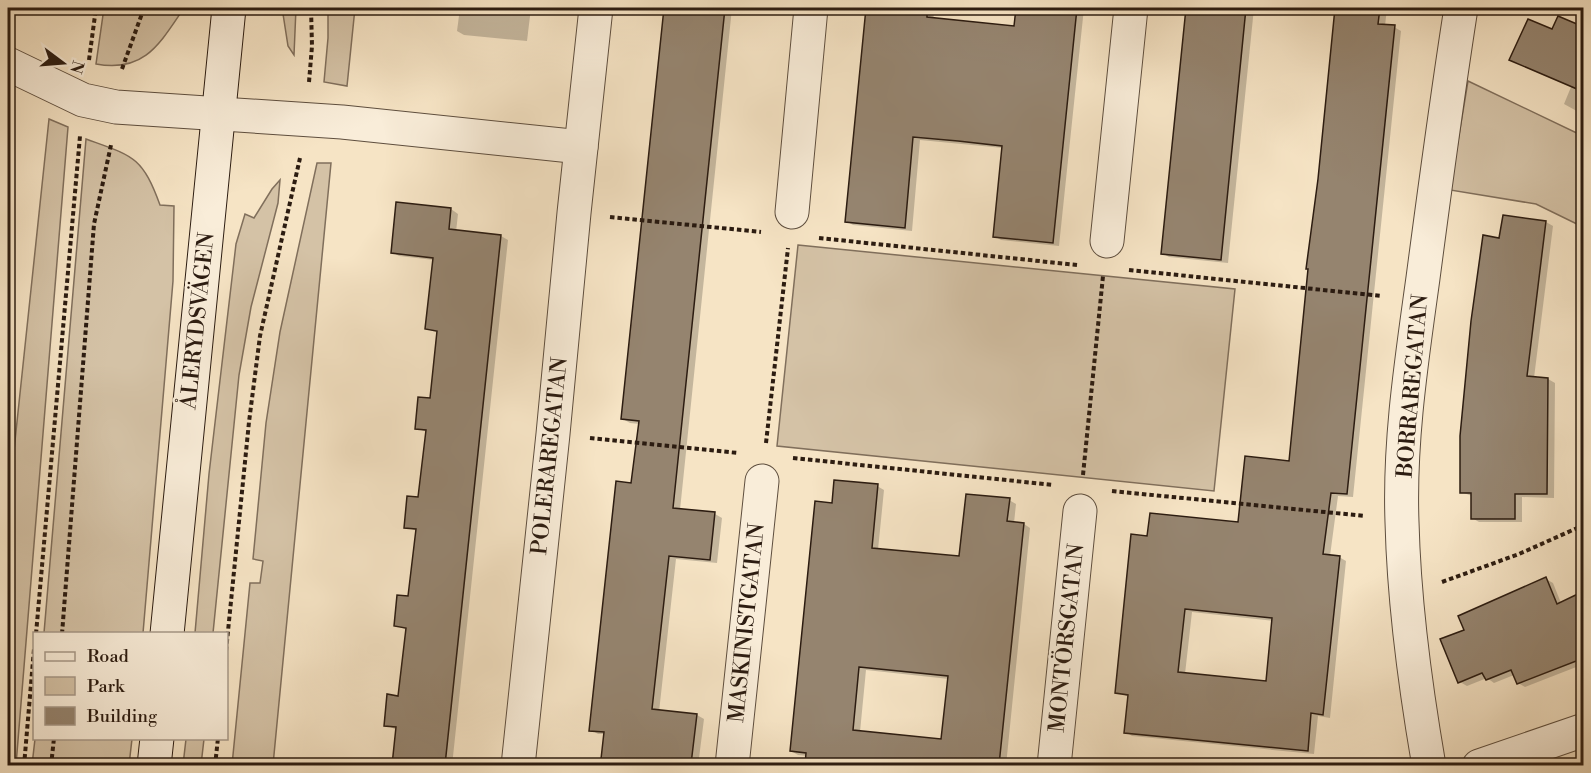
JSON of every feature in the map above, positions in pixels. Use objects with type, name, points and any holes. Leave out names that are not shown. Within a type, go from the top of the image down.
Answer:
[{"type":"street","name":"ÅLERYDSVÄGEN","points":[[167,632],[229,8]]},
{"type":"street","name":"POLERAREGATAN","points":[[518,765],[554,434],[573,213],[596,8]]},
{"type":"street","points":[[790,223],[811,8]]},
{"type":"street","points":[[1106,254],[1131,8]]},
{"type":"street","name":"BORRAREGATAN","points":[[1429,765],[1415,684],[1406,595],[1402,520],[1407,406],[1461,8]]},
{"type":"street","points":[[8,64],[83,100],[116,107],[305,120],[581,147]]},
{"type":"street","name":"MASKINISTGATAN","points":[[732,765],[763,468]]},
{"type":"street","name":"MONTÖRSGATAN","points":[[1054,765],[1081,500]]},
{"type":"street","points":[[1479,765],[1584,730]]},
{"type":"street","points":[[154,765],[157,740]]},
{"type":"path","points":[[36,632],[83,100],[96,8]]},
{"type":"path","points":[[62,632],[94,224],[111,142],[122,70],[144,8]]},
{"type":"path","points":[[228,632],[249,422],[261,336],[301,153],[312,46],[310,8]]},
{"type":"path","points":[[573,213],[790,223],[1106,254],[1420,300]]},
{"type":"path","points":[[763,468],[790,223]]},
{"type":"path","points":[[1081,500],[1106,254]]},
{"type":"path","points":[[554,434],[763,468],[1081,500],[1402,520]]},
{"type":"path","points":[[1406,595],[1519,554],[1584,525]]},
{"type":"path","points":[[24,765],[33,661]]},
{"type":"path","points":[[51,765],[54,740]]},
{"type":"path","points":[[215,765],[218,740]]},
{"type":"green space","points":[[104,8],[184,8],[167,33],[149,52],[127,64],[113,66],[96,64]]},
{"type":"green space","points":[[267,8],[296,8],[294,55],[288,46],[283,14],[267,13]]},
{"type":"green space","points":[[328,8],[355,8],[347,86],[324,82]]},
{"type":"green space","points":[[1468,81],[1583,136],[1583,227],[1536,204],[1450,190]]},
{"type":"green space","points":[[49,119],[68,127],[16,765],[8,765],[8,507]]},
{"type":"green space","points":[[86,139],[125,154],[134,160],[147,176],[160,205],[174,206],[173,281],[143,632],[44,632]]},
{"type":"green space","points":[[317,163],[331,163],[273,765],[232,765],[250,583],[260,583],[263,561],[253,559],[266,423],[280,332]]},
{"type":"green space","points":[[280,180],[278,203],[251,307],[239,375],[213,632],[195,632],[209,474],[236,244],[245,214],[254,218]]},
{"type":"green space","points":[[798,245],[1235,289],[1214,491],[777,446]]},
{"type":"green space","points":[[35,740],[132,740],[129,765],[32,765]]},
{"type":"green space","points":[[186,740],[204,740],[201,765],[183,765]]},
{"type":"building","points":[[664,8],[725,8],[673,508],[715,512],[710,560],[669,556],[652,709],[697,714],[691,764],[651,760],[652,764],[601,759],[604,732],[589,731],[616,481],[631,483],[639,421],[621,419]]},
{"type":"building","points":[[866,8],[927,8],[927,17],[1014,26],[1016,8],[1077,8],[1053,243],[993,237],[1002,146],[958,141],[913,137],[905,228],[845,222]]},
{"type":"building","points":[[1186,8],[1246,8],[1221,260],[1161,254]]},
{"type":"building","points":[[1335,8],[1380,8],[1378,24],[1395,25],[1347,494],[1331,493],[1323,554],[1340,556],[1323,715],[1311,713],[1308,751],[1124,733],[1128,695],[1115,693],[1131,534],[1147,536],[1150,513],[1238,522],[1245,456],[1289,461],[1308,269],[1306,269],[1318,179]],"holes":[[[1185,609],[1272,618],[1266,681],[1178,672]]]},
{"type":"building","points":[[1558,16],[1584,27],[1584,92],[1509,60],[1528,19],[1552,29]]},
{"type":"building","points":[[396,202],[451,208],[449,229],[501,235],[445,765],[392,765],[396,727],[384,726],[387,694],[398,696],[406,628],[394,626],[397,595],[408,596],[416,529],[404,528],[407,496],[418,497],[426,430],[415,429],[418,397],[430,398],[437,331],[425,329],[433,258],[391,253]]},
{"type":"building","points":[[1503,215],[1546,221],[1527,376],[1548,378],[1547,494],[1515,494],[1515,519],[1471,519],[1471,493],[1460,493],[1460,436],[1471,321],[1483,235],[1499,238]]},
{"type":"building","points":[[834,480],[878,484],[872,548],[959,556],[966,494],[1010,498],[1007,521],[1024,523],[999,765],[805,765],[806,753],[790,751],[815,501],[832,503]],"holes":[[[859,667],[948,676],[941,739],[853,730]]]},
{"type":"building","points":[[1546,577],[1557,604],[1584,591],[1584,658],[1517,684],[1511,670],[1486,680],[1482,673],[1458,683],[1440,639],[1464,630],[1458,616]]}]
